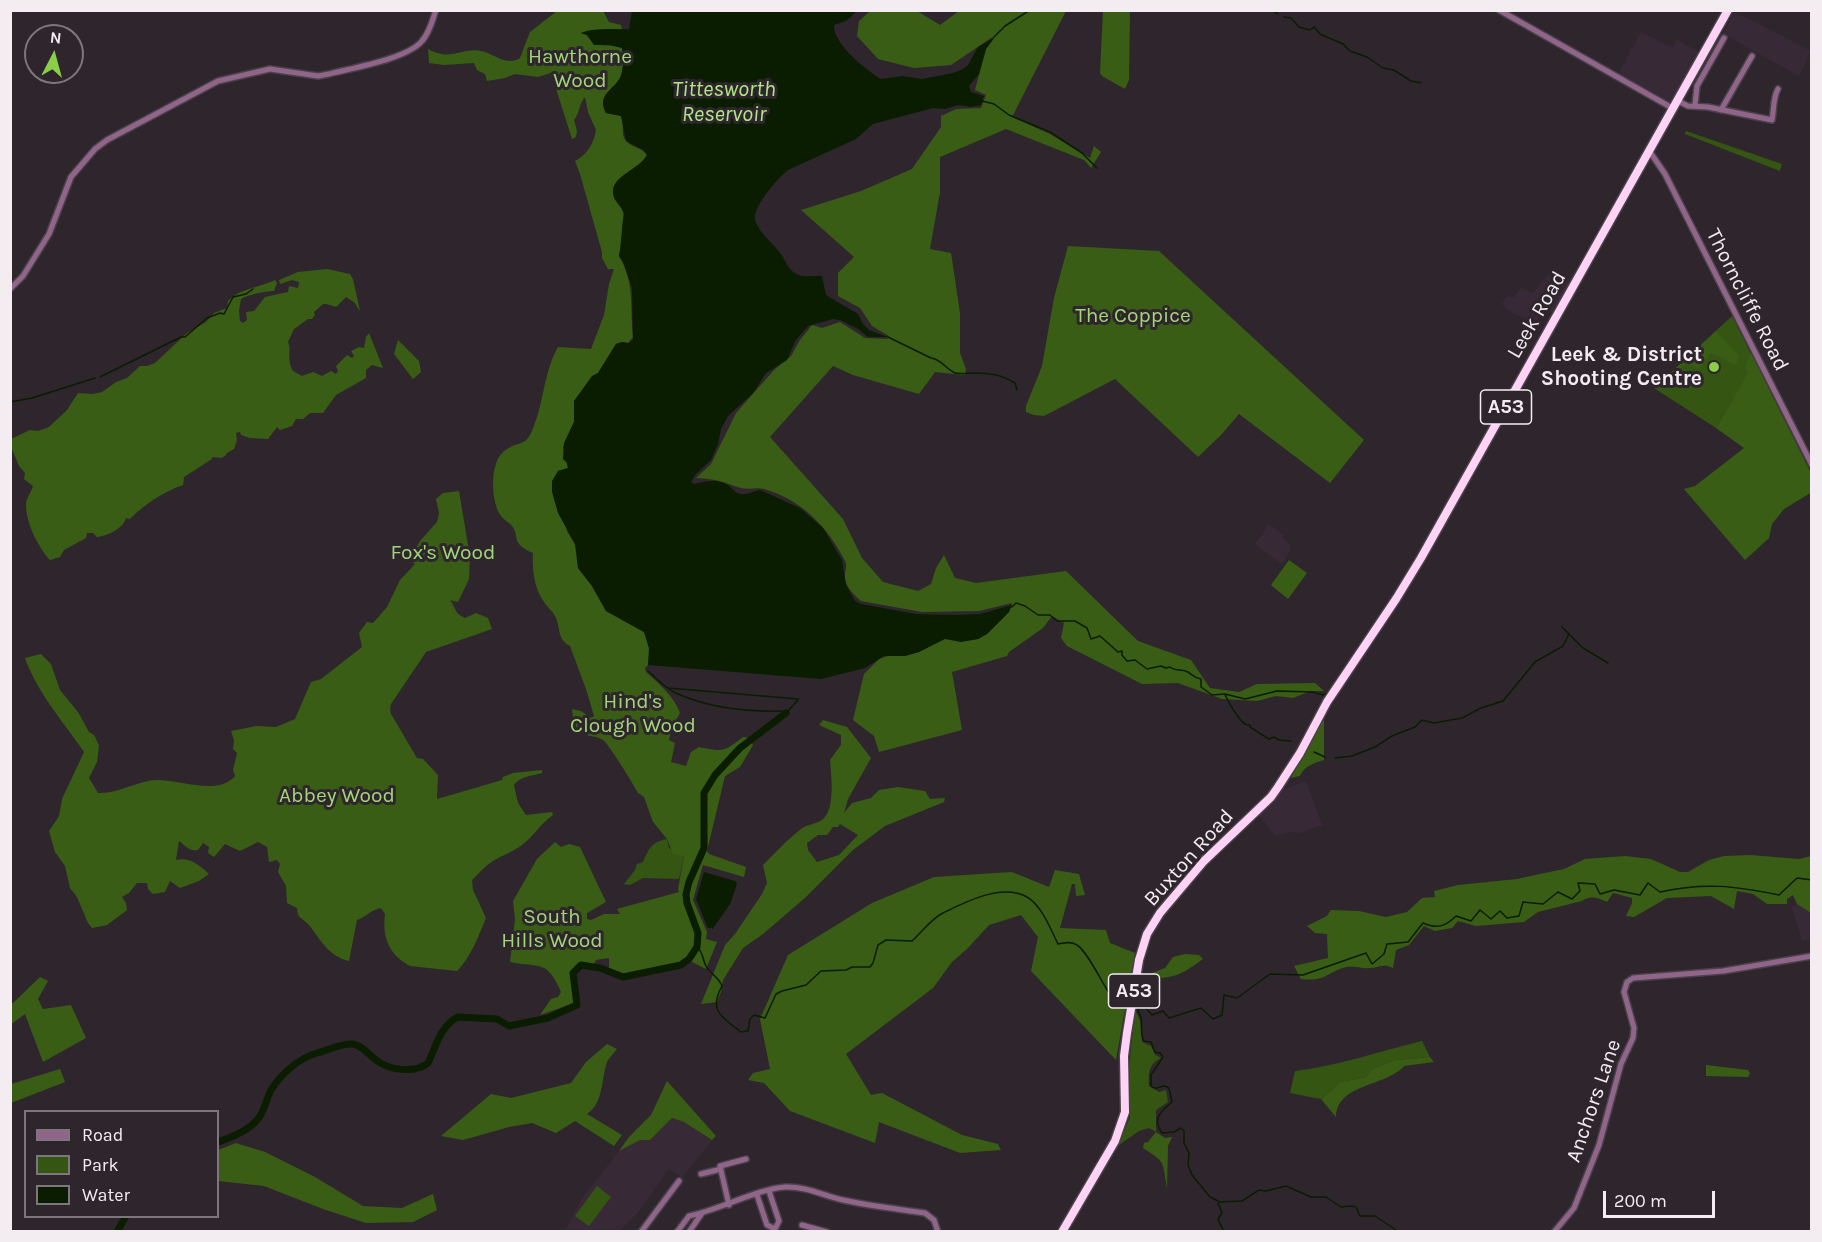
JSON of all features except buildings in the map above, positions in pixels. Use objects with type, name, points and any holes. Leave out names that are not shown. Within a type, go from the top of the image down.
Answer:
[{"type":"highway","name":"Leek Road","points":[[1278,787],[1300,753],[1327,702],[1401,591],[1728,10]]},
{"type":"highway","name":"Buxton Road","points":[[1062,1232],[1122,1126],[1125,1112],[1124,1056],[1127,1033],[1139,960],[1148,934],[1160,913],[1204,861],[1271,797],[1278,787]]},
{"type":"street","points":[[10,289],[23,276],[49,234],[71,177],[95,149],[107,140],[218,81],[270,69],[318,76],[396,57],[422,41],[429,31],[436,10]]},
{"type":"street","points":[[1499,10],[1676,105],[1695,105],[1772,120],[1775,95],[1779,88]]},
{"type":"street","points":[[1695,105],[1697,86],[1725,39]]},
{"type":"street","points":[[1721,110],[1752,55]]},
{"type":"street","name":"Thorncliffe Road","points":[[1650,152],[1665,174],[1812,465]]},
{"type":"street","name":"Anchors Lane","points":[[1554,1232],[1574,1208],[1601,1139],[1621,1064],[1633,1038],[1634,1028],[1624,992],[1627,982],[1633,978],[1723,971],[1812,956]]},
{"type":"street","points":[[729,1204],[720,1166],[746,1159]]},
{"type":"street","points":[[701,1174],[721,1169]]},
{"type":"street","points":[[653,1232],[643,1229],[679,1181]]},
{"type":"street","points":[[677,1232],[687,1218],[785,1187],[802,1188],[847,1201],[925,1213],[934,1220],[938,1232]]},
{"type":"street","points":[[757,1195],[767,1225],[775,1230],[779,1221],[769,1191]]},
{"type":"street","points":[[689,1231],[702,1213]]},
{"type":"street","points":[[687,1218],[692,1218],[694,1223]]},
{"type":"street","points":[[802,1225],[827,1232]]},
{"type":"shaded area","points":[[1735,12],[1811,51],[1799,76],[1723,34]]},
{"type":"shaded area","points":[[1641,32],[1672,48],[1677,40],[1700,53],[1673,103],[1618,74]]},
{"type":"shaded area","points":[[1552,271],[1567,275],[1570,284],[1554,313],[1544,309],[1535,324],[1506,309],[1502,304],[1507,296],[1514,298],[1521,287],[1532,293]]},
{"type":"shaded area","points":[[1269,524],[1284,535],[1282,537],[1290,544],[1290,551],[1282,564],[1255,544]]},
{"type":"shaded area","points":[[1306,781],[1323,825],[1299,833],[1289,832],[1276,836],[1258,814],[1282,790]]},
{"type":"shaded area","points":[[1797,904],[1811,913],[1811,939],[1802,941],[1792,907]]},
{"type":"shaded area","points":[[672,1118],[684,1122],[712,1140],[682,1178],[669,1169],[636,1215],[619,1231],[564,1232],[581,1200],[619,1151],[640,1140],[650,1140]]},
{"type":"green space","points":[[557,11],[603,11],[609,22],[621,25],[622,29],[581,33],[599,45],[622,48],[621,74],[604,99],[604,108],[606,113],[621,116],[626,141],[647,155],[640,164],[618,180],[614,198],[623,211],[619,256],[630,285],[633,337],[628,343],[616,344],[598,373],[574,401],[574,422],[563,447],[568,468],[558,471],[567,531],[577,548],[578,568],[592,586],[606,611],[644,632],[650,652],[646,672],[670,696],[680,713],[672,727],[669,740],[675,743],[671,762],[686,766],[691,752],[699,747],[723,750],[743,737],[749,738],[753,745],[740,767],[725,776],[707,851],[709,854],[746,867],[744,877],[703,865],[693,900],[707,932],[706,939],[717,942],[706,969],[684,958],[678,963],[624,974],[609,968],[609,958],[596,960],[594,964],[581,964],[572,972],[575,987],[573,987],[574,1003],[540,1015],[551,999],[558,997],[561,992],[556,981],[542,967],[510,962],[515,919],[513,901],[537,859],[555,842],[561,847],[569,844],[580,847],[606,902],[587,913],[587,919],[591,920],[604,914],[620,914],[617,909],[679,892],[684,856],[673,854],[667,839],[653,822],[644,797],[638,793],[606,743],[599,738],[582,733],[574,726],[572,709],[581,711],[591,718],[594,716],[586,689],[570,646],[561,637],[556,618],[542,599],[535,583],[533,553],[520,545],[513,527],[499,513],[494,498],[493,479],[497,461],[507,449],[526,440],[531,433],[550,366],[558,347],[591,349],[604,315],[614,269],[608,269],[602,258],[575,161],[589,148],[596,130],[588,112],[585,97],[574,120],[577,131],[576,137],[572,139],[551,73],[538,77],[515,74],[487,81],[485,74],[477,70],[474,63],[444,65],[429,63],[428,49],[444,54],[478,50],[502,60],[515,60],[520,58],[530,32]]},
{"type":"green space","points":[[870,11],[917,11],[940,25],[959,11],[1066,11],[1012,117],[1050,134],[1090,158],[1094,146],[1101,152],[1091,168],[1084,160],[1006,129],[940,157],[940,192],[930,249],[951,253],[960,313],[960,353],[966,369],[965,375],[935,372],[919,394],[853,375],[833,366],[770,437],[843,519],[862,558],[883,582],[918,591],[931,584],[936,568],[944,555],[955,578],[976,583],[1066,571],[1138,641],[1191,660],[1210,688],[1239,692],[1257,684],[1315,683],[1324,691],[1311,691],[1293,698],[1276,696],[1257,701],[1222,699],[1178,683],[1142,684],[1067,646],[1061,638],[1064,623],[1052,616],[1043,628],[1009,652],[1007,656],[952,672],[962,730],[879,752],[874,736],[853,720],[864,674],[879,659],[919,652],[945,638],[963,641],[978,639],[987,634],[1009,612],[1012,603],[979,611],[922,612],[861,601],[846,582],[846,563],[831,537],[802,508],[764,489],[744,489],[715,480],[696,478],[711,464],[736,413],[774,370],[791,356],[812,325],[822,328],[840,322],[865,338],[887,339],[889,336],[872,326],[860,308],[838,296],[838,273],[854,257],[801,210],[861,191],[912,169],[941,127],[941,116],[956,109],[981,108],[986,95],[975,90],[986,49],[994,36],[951,65],[914,68],[878,59],[857,36],[859,21]]},
{"type":"green space","points":[[1103,11],[1130,11],[1129,80],[1125,89],[1100,73]]},
{"type":"green space","points":[[1686,131],[1782,164],[1780,171],[1685,134]]},
{"type":"green space","name":"The Coppice","points":[[1068,246],[1159,251],[1364,440],[1330,483],[1239,414],[1198,457],[1115,379],[1044,416],[1026,412],[1026,406],[1042,366],[1054,298]]},
{"type":"green space","points":[[327,269],[350,274],[360,311],[354,302],[346,297],[336,307],[323,304],[314,312],[312,319],[308,319],[294,329],[288,342],[293,371],[302,376],[313,372],[322,376],[331,371],[336,374],[338,371],[336,366],[347,355],[352,358],[354,356],[351,351],[359,347],[364,348],[369,333],[383,368],[372,365],[366,370],[366,378],[336,395],[323,413],[310,413],[303,419],[296,419],[292,426],[280,430],[277,427],[268,439],[250,438],[241,435],[240,432],[236,433],[237,440],[234,449],[221,458],[212,457],[184,477],[183,485],[155,499],[130,519],[126,518],[122,525],[114,531],[97,537],[93,533],[87,533],[86,538],[64,550],[60,557],[50,560],[30,527],[26,505],[33,486],[24,479],[25,473],[11,449],[11,439],[30,430],[38,431],[49,427],[67,410],[78,393],[102,392],[116,382],[127,378],[140,366],[155,363],[187,333],[206,322],[214,313],[227,308],[228,301],[238,293],[275,280],[277,283],[274,291],[241,299],[239,311],[240,321],[243,323],[247,320],[246,312],[254,311],[265,297],[288,292],[289,286],[298,288],[299,282],[292,280],[280,284],[279,280],[298,272]]},
{"type":"green space","name":"Leek & District Shooting Centre","points":[[1732,316],[1755,362],[1716,428],[1654,388]]},
{"type":"green space","points":[[1716,331],[1739,356],[1736,365],[1711,353],[1699,369],[1686,362],[1668,387],[1661,382]]},
{"type":"green space","points":[[398,340],[419,361],[421,372],[413,379],[394,354]]},
{"type":"green space","points":[[1751,353],[1811,473],[1812,492],[1784,509],[1772,524],[1769,538],[1745,560],[1684,489],[1695,486],[1744,448],[1716,428],[1748,373],[1745,367]]},
{"type":"green space","name":"Abbey Wood","points":[[459,491],[470,557],[469,579],[458,602],[450,600],[461,616],[465,618],[476,613],[488,618],[492,629],[426,652],[391,704],[391,714],[417,758],[423,759],[438,775],[437,799],[502,780],[503,777],[513,773],[542,770],[542,773],[523,778],[514,785],[518,803],[526,815],[552,812],[553,815],[522,845],[490,863],[472,880],[473,890],[486,918],[474,946],[457,971],[410,966],[403,962],[388,944],[385,914],[381,908],[357,920],[349,961],[342,959],[326,947],[298,915],[297,908],[287,903],[286,886],[278,872],[280,864],[277,860],[269,862],[267,847],[258,842],[240,851],[225,844],[214,857],[208,853],[209,847],[203,843],[198,850],[195,850],[179,841],[176,860],[190,861],[209,874],[199,881],[180,888],[170,881],[165,892],[153,894],[148,889],[147,883],[137,883],[129,893],[122,897],[127,910],[107,925],[92,928],[70,888],[65,866],[55,852],[49,831],[59,816],[62,799],[84,752],[37,684],[25,658],[41,654],[51,664],[60,690],[78,712],[89,732],[94,735],[99,745],[97,762],[89,778],[98,793],[158,780],[199,786],[228,782],[235,776],[233,770],[237,753],[233,749],[234,740],[231,731],[256,726],[276,727],[295,719],[311,682],[321,679],[362,647],[359,633],[367,622],[373,623],[387,607],[400,580],[415,564],[410,559],[420,541],[437,522],[439,513],[436,499],[443,493]]},
{"type":"green space","points":[[1289,560],[1307,573],[1288,599],[1271,585]]},
{"type":"green space","points":[[823,720],[847,727],[871,758],[848,799],[844,813],[852,803],[871,798],[879,790],[898,787],[925,791],[930,799],[945,798],[944,802],[885,826],[853,850],[806,897],[743,948],[723,980],[717,1002],[701,1004],[725,945],[735,934],[767,883],[763,865],[801,829],[822,820],[829,808],[832,792],[830,760],[841,745],[841,735],[819,725]],"holes":[[[840,824],[858,835],[839,855],[817,862],[808,850],[807,843],[818,835],[827,835],[833,827],[838,827]]]},
{"type":"green space","points":[[1324,720],[1324,760],[1307,767],[1300,776],[1291,778],[1321,722]]},
{"type":"green space","points":[[667,839],[669,848],[684,856],[679,879],[643,878],[630,885],[624,884],[637,864],[643,862],[652,846]]},
{"type":"green space","points":[[1750,855],[1799,859],[1811,856],[1811,913],[1797,904],[1793,895],[1787,899],[1787,904],[1767,904],[1753,894],[1737,891],[1734,909],[1711,896],[1667,898],[1634,917],[1626,916],[1632,898],[1613,893],[1607,902],[1598,898],[1588,898],[1538,912],[1524,922],[1476,926],[1458,921],[1452,928],[1435,931],[1424,926],[1409,945],[1396,950],[1393,968],[1386,966],[1349,967],[1321,978],[1309,980],[1301,979],[1294,966],[1328,958],[1327,934],[1315,933],[1307,926],[1327,916],[1331,910],[1359,911],[1386,917],[1407,912],[1422,898],[1435,897],[1434,891],[1458,885],[1517,879],[1564,869],[1585,859],[1625,856],[1651,859],[1680,872],[1688,872],[1709,860],[1724,856]]},
{"type":"green space","points":[[1055,870],[1079,874],[1085,895],[1076,896],[1075,884],[1072,884],[1060,928],[1106,930],[1110,943],[1135,953],[1116,1060],[1031,971],[1038,937],[1021,915],[989,925],[952,962],[933,988],[846,1054],[871,1095],[882,1093],[962,1135],[998,1144],[1001,1150],[960,1153],[879,1122],[875,1143],[790,1111],[764,1083],[748,1080],[753,1073],[770,1069],[760,1019],[788,955],[872,903],[934,877],[1012,872],[1049,887]]},
{"type":"green space","points":[[1185,954],[1199,955],[1203,959],[1180,974],[1152,978],[1152,973],[1165,968],[1173,957]]},
{"type":"green space","points":[[40,977],[48,981],[38,999],[43,1009],[71,1005],[86,1038],[43,1062],[25,1014],[10,1025],[11,1005]]},
{"type":"green space","points":[[1135,1010],[1140,1020],[1142,1042],[1151,1046],[1155,1055],[1161,1058],[1150,1069],[1149,1086],[1159,1092],[1166,1090],[1168,1102],[1156,1110],[1156,1132],[1149,1128],[1139,1131],[1116,1147],[1130,1118],[1129,1068]]},
{"type":"green space","points":[[1422,1041],[1430,1057],[1395,1060],[1372,1069],[1366,1077],[1340,1082],[1321,1099],[1290,1093],[1295,1071],[1343,1062]]},
{"type":"green space","points":[[607,1044],[617,1049],[607,1063],[599,1098],[587,1114],[622,1135],[614,1146],[575,1121],[556,1133],[532,1123],[463,1140],[441,1136],[491,1094],[511,1098],[571,1083],[586,1062]]},
{"type":"green space","points":[[1430,1057],[1434,1062],[1404,1066],[1386,1078],[1353,1091],[1338,1106],[1336,1117],[1321,1099],[1340,1082],[1366,1077],[1372,1069],[1395,1060]]},
{"type":"green space","points":[[1706,1065],[1748,1070],[1750,1073],[1748,1077],[1706,1076]]},
{"type":"green space","points":[[60,1069],[65,1082],[11,1103],[11,1084]]},
{"type":"green space","points":[[667,1081],[716,1136],[712,1140],[684,1122],[672,1118],[650,1140],[640,1140],[619,1151],[629,1137],[651,1115]]},
{"type":"green space","points":[[1156,1132],[1165,1138],[1172,1137],[1168,1146],[1167,1188],[1162,1163],[1143,1148],[1144,1143],[1148,1142]]},
{"type":"green space","points":[[236,1143],[265,1152],[315,1177],[363,1206],[402,1208],[433,1194],[437,1210],[413,1222],[366,1223],[264,1186],[219,1181],[219,1150]]},
{"type":"green space","points":[[597,1186],[611,1197],[589,1226],[575,1216]]},
{"type":"water","name":"Tittesworth Reservoir","points":[[632,11],[857,11],[846,21],[834,25],[835,32],[844,48],[881,79],[903,76],[922,79],[953,73],[968,65],[978,47],[995,37],[986,49],[979,74],[969,86],[971,92],[984,96],[981,105],[933,108],[873,124],[856,139],[788,170],[762,200],[755,214],[757,225],[781,254],[790,269],[802,276],[822,276],[826,295],[858,314],[869,330],[888,337],[868,337],[858,329],[833,319],[808,326],[796,340],[787,360],[766,373],[753,393],[728,416],[721,429],[711,460],[691,482],[694,484],[709,481],[720,482],[741,494],[760,490],[800,508],[823,528],[842,560],[846,585],[855,601],[861,604],[916,614],[955,615],[980,614],[1012,605],[1009,612],[987,634],[978,639],[961,642],[945,639],[919,652],[905,656],[884,656],[865,668],[821,679],[648,665],[649,648],[644,632],[606,611],[592,586],[578,568],[575,544],[558,513],[552,492],[552,481],[558,471],[568,468],[563,459],[564,443],[574,422],[574,401],[592,376],[598,373],[616,344],[633,340],[632,288],[619,256],[624,214],[614,199],[613,193],[616,182],[647,155],[643,150],[626,141],[621,116],[606,113],[604,108],[605,96],[621,74],[622,48],[594,45],[587,35],[581,33],[599,29],[629,29]]},
{"type":"water","points":[[704,872],[735,881],[737,884],[730,904],[712,930],[708,928],[696,899]]},
{"type":"waterway","points":[[994,37],[1005,26],[1030,10]]},
{"type":"waterway","points":[[1271,10],[1278,14]]},
{"type":"waterway","points":[[1284,17],[1291,18],[1299,27],[1310,30],[1314,27],[1320,34],[1343,44],[1350,51],[1367,57],[1383,68],[1394,70],[1411,81],[1421,83]]},
{"type":"waterway","points":[[982,101],[994,104],[1009,115],[1050,132],[1082,153],[1097,168]]},
{"type":"waterway","points":[[100,377],[185,337],[207,318],[220,313],[224,314],[233,297],[246,294],[253,289]]},
{"type":"waterway","points":[[888,337],[938,360],[955,373],[985,373],[1001,376],[1015,383],[1017,390]]},
{"type":"waterway","points":[[10,402],[32,398],[95,378]]},
{"type":"waterway","points":[[1012,607],[1016,603],[1038,615],[1050,615],[1057,621],[1075,621],[1087,628],[1091,639],[1100,636],[1118,652],[1122,651],[1127,661],[1135,660],[1147,669],[1161,666],[1185,671],[1201,679],[1201,687],[1212,695],[1225,694]]},
{"type":"waterway","points":[[1335,758],[1352,756],[1375,747],[1392,736],[1415,727],[1422,720],[1434,723],[1462,718],[1481,708],[1503,701],[1535,662],[1563,646],[1569,634],[1562,627]]},
{"type":"waterway","points":[[1569,634],[1583,648],[1608,663]]},
{"type":"waterway","points":[[1348,664],[1352,657]]},
{"type":"waterway","points":[[648,671],[674,692],[703,703],[744,710],[784,711]]},
{"type":"waterway","points":[[668,688],[798,699]]},
{"type":"waterway","points":[[1291,741],[1274,737],[1269,739],[1250,725],[1245,724],[1225,694],[1245,699],[1277,691],[1312,692],[1323,695],[1328,693]]},
{"type":"waterway","points":[[788,711],[798,700]]},
{"type":"waterway","points":[[219,1142],[252,1125],[260,1116],[271,1090],[280,1078],[291,1067],[310,1055],[353,1044],[360,1046],[376,1060],[388,1066],[416,1069],[428,1063],[443,1031],[458,1017],[497,1019],[509,1026],[548,1018],[577,1005],[573,973],[581,965],[600,968],[623,977],[681,965],[689,959],[697,947],[698,933],[686,894],[704,848],[704,793],[715,775],[740,748],[786,713]]},
{"type":"waterway","points":[[1314,752],[1325,757]]},
{"type":"waterway","points":[[1399,1232],[1375,1216],[1360,1216],[1356,1207],[1341,1207],[1326,1197],[1311,1197],[1286,1186],[1266,1191],[1259,1190],[1242,1201],[1220,1202],[1210,1197],[1192,1175],[1188,1165],[1189,1153],[1184,1143],[1184,1131],[1181,1128],[1174,1132],[1162,1133],[1159,1128],[1159,1115],[1172,1102],[1169,1088],[1151,1086],[1151,1075],[1163,1057],[1160,1053],[1155,1052],[1151,1042],[1144,1041],[1141,1018],[1137,1009],[1146,1008],[1152,1015],[1163,1011],[1169,1018],[1201,1008],[1213,1019],[1222,1015],[1224,995],[1237,998],[1270,974],[1303,975],[1366,953],[1372,964],[1384,954],[1387,944],[1408,942],[1423,923],[1441,926],[1456,916],[1471,921],[1480,910],[1491,919],[1500,911],[1507,918],[1519,916],[1523,902],[1543,904],[1558,892],[1572,899],[1580,891],[1578,883],[1595,884],[1600,894],[1614,890],[1640,895],[1648,883],[1660,892],[1691,887],[1720,886],[1779,895],[1797,878],[1812,880]]},
{"type":"waterway","points":[[697,947],[708,969],[722,986],[716,1002],[719,1013],[741,1032],[748,1031],[750,1019],[754,1015],[765,1018],[776,994],[806,985],[821,971],[870,967],[878,945],[886,940],[912,941],[939,915],[962,904],[995,893],[1017,893],[1027,897],[1037,906],[1058,944],[1077,945],[1114,1000],[1127,1005]]},
{"type":"waterway","points":[[1218,1203],[1222,1213],[1218,1219],[1224,1232]]},
{"type":"waterway","points":[[117,1232],[125,1218]]},
{"type":"place","name":"Leek & District Shooting Centre","points":[[1714,367]]},
{"type":"park label","name":"Hawthorne Wood","points":[[580,69]]},
{"type":"park label","name":"Fox's Wood","points":[[443,553]]},
{"type":"park label","name":"Hind's Clough Wood","points":[[633,714]]},
{"type":"park label","name":"South Hills Wood","points":[[552,929]]}]
